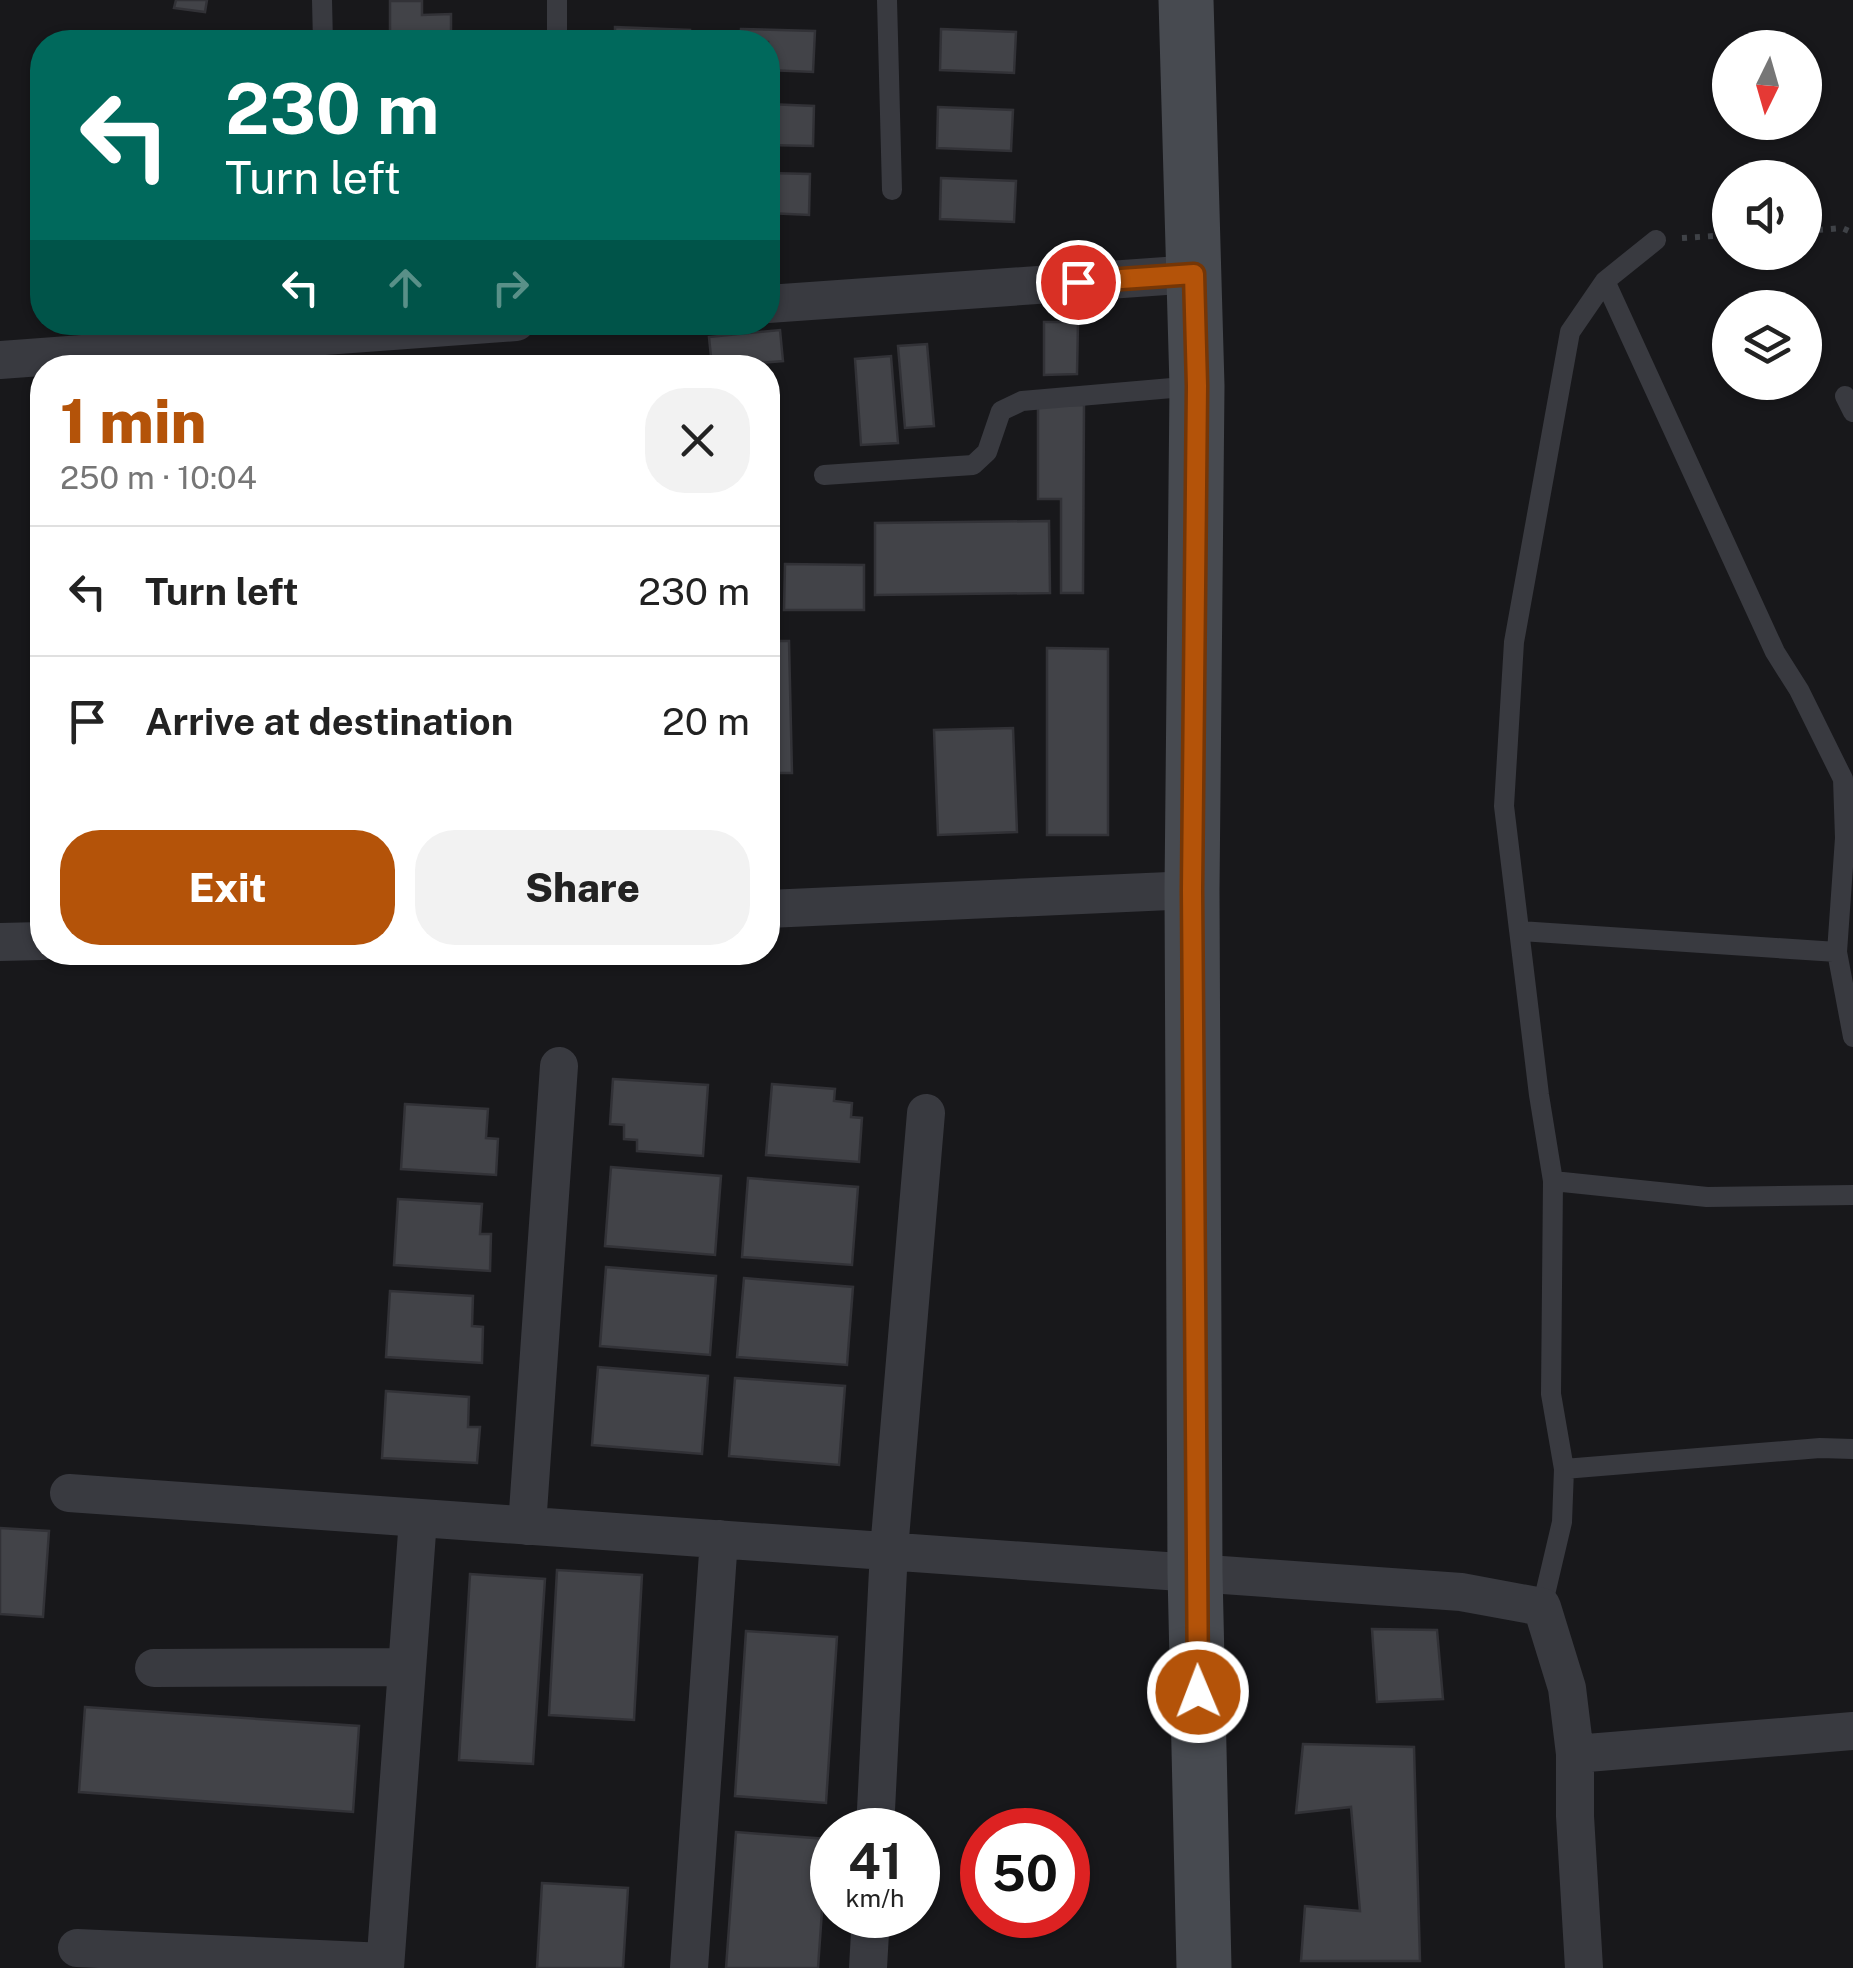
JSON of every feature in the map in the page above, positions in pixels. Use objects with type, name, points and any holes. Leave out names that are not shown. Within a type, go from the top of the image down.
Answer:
[{"type":"main road","points":[[1186,0],[1197,386],[1192,890],[1195,1574],[1204,1968]]},
{"type":"street","points":[[780,303],[1194,274]]},
{"type":"street","points":[[68,355],[339,335]]},
{"type":"street","points":[[0,360],[30,358]]},
{"type":"street","points":[[780,908],[1192,890]]},
{"type":"street","points":[[0,942],[30,941]]},
{"type":"street","points":[[527,1526],[559,1066]]},
{"type":"street","points":[[876,1808],[889,1550],[926,1113]]},
{"type":"street","points":[[69,1493],[1461,1592],[1542,1606],[1567,1688],[1575,1754],[1584,1968]]},
{"type":"street","points":[[77,1948],[385,1965],[418,1520]]},
{"type":"street","points":[[690,1968],[720,1539]]},
{"type":"street","points":[[154,1668],[408,1668]]},
{"type":"street","points":[[1575,1754],[1853,1731]]},
{"type":"street","points":[[868,1968],[869,1938]]},
{"type":"lane","points":[[322,0],[323,30]]},
{"type":"lane","points":[[557,0],[558,30]]},
{"type":"lane","points":[[887,0],[892,190]]},
{"type":"lane","points":[[1542,1606],[1562,1522],[1564,1469],[1551,1394],[1553,1181],[1504,806],[1514,642],[1570,332],[1605,281],[1656,240]]},
{"type":"lane","points":[[1605,281],[1775,652],[1842,778],[1845,838],[1837,952],[1853,1037]]},
{"type":"lane","points":[[824,475],[973,466],[987,452],[1000,410],[1022,400],[1197,386]]},
{"type":"lane","points":[[1519,931],[1837,952]]},
{"type":"lane","points":[[1553,1181],[1707,1197],[1853,1195]]},
{"type":"lane","points":[[1564,1469],[1820,1448],[1853,1449]]},
{"type":"path","points":[[1822,230],[1842,228],[1853,233]]},
{"type":"path","points":[[1656,240],[1712,236]]},
{"type":"building","points":[[176,0],[207,0],[205,12],[174,8]]},
{"type":"building","points":[[390,1],[422,1],[422,15],[451,14],[451,30],[390,30]]},
{"type":"building","points":[[615,27],[690,30],[615,30]]},
{"type":"building","points":[[941,29],[1016,32],[1014,73],[940,70]]},
{"type":"building","points":[[780,30],[815,31],[813,72],[780,71]]},
{"type":"building","points":[[780,105],[814,106],[813,146],[780,145]]},
{"type":"building","points":[[938,107],[1013,110],[1011,151],[937,148]]},
{"type":"building","points":[[780,173],[810,174],[809,215],[780,214]]},
{"type":"building","points":[[941,178],[1016,181],[1014,222],[940,219]]},
{"type":"building","points":[[1044,322],[1078,322],[1077,374],[1044,375]]},
{"type":"building","points":[[780,330],[783,361],[780,355],[711,355],[709,337],[780,335]]},
{"type":"building","points":[[927,344],[934,426],[905,428],[898,346]]},
{"type":"building","points":[[891,356],[898,443],[861,445],[855,359]]},
{"type":"building","points":[[1038,405],[1084,405],[1083,593],[1061,593],[1061,499],[1038,499]]},
{"type":"building","points":[[1049,521],[1050,593],[875,595],[875,523]]},
{"type":"building","points":[[785,564],[864,565],[864,610],[784,610]]},
{"type":"building","points":[[780,641],[789,641],[792,773],[780,773]]},
{"type":"building","points":[[1047,648],[1108,649],[1108,835],[1047,835]]},
{"type":"building","points":[[1013,728],[1017,832],[938,835],[934,730]]},
{"type":"building","points":[[613,1079],[708,1085],[703,1156],[637,1151],[637,1140],[624,1139],[624,1125],[610,1124]]},
{"type":"building","points":[[772,1084],[835,1089],[834,1101],[852,1103],[851,1117],[862,1118],[859,1162],[766,1155]]},
{"type":"building","points":[[405,1104],[488,1109],[486,1138],[498,1139],[496,1175],[401,1169]]},
{"type":"building","points":[[611,1167],[721,1176],[715,1255],[605,1246]]},
{"type":"building","points":[[748,1178],[858,1187],[852,1265],[742,1257]]},
{"type":"building","points":[[398,1199],[482,1204],[480,1234],[491,1234],[490,1271],[394,1265]]},
{"type":"building","points":[[606,1267],[716,1276],[710,1355],[600,1346]]},
{"type":"building","points":[[744,1278],[853,1287],[847,1365],[737,1357]]},
{"type":"building","points":[[390,1291],[473,1296],[472,1326],[483,1327],[482,1363],[386,1357]]},
{"type":"building","points":[[598,1367],[708,1376],[702,1454],[592,1445]]},
{"type":"building","points":[[735,1378],[845,1386],[839,1465],[729,1456]]},
{"type":"building","points":[[386,1391],[469,1397],[468,1427],[480,1427],[477,1463],[382,1458]]},
{"type":"building","points":[[0,1528],[49,1531],[43,1617],[0,1614]]},
{"type":"building","points":[[557,1570],[642,1575],[634,1720],[549,1715]]},
{"type":"building","points":[[470,1574],[545,1579],[533,1764],[459,1760]]},
{"type":"building","points":[[1372,1629],[1437,1630],[1443,1699],[1377,1702]]},
{"type":"building","points":[[746,1631],[837,1637],[826,1803],[735,1796]]},
{"type":"building","points":[[85,1707],[359,1726],[353,1812],[79,1792]]},
{"type":"building","points":[[1303,1744],[1414,1747],[1420,1961],[1301,1961],[1305,1906],[1360,1911],[1351,1807],[1296,1813]]},
{"type":"building","points":[[736,1832],[810,1838],[810,1938],[820,1938],[818,1968],[726,1968]]},
{"type":"building","points":[[542,1883],[628,1888],[623,1968],[537,1968]]},
{"type":"route","points":[[1078,282],[1194,274],[1197,386],[1192,890],[1198,1692]]}]
